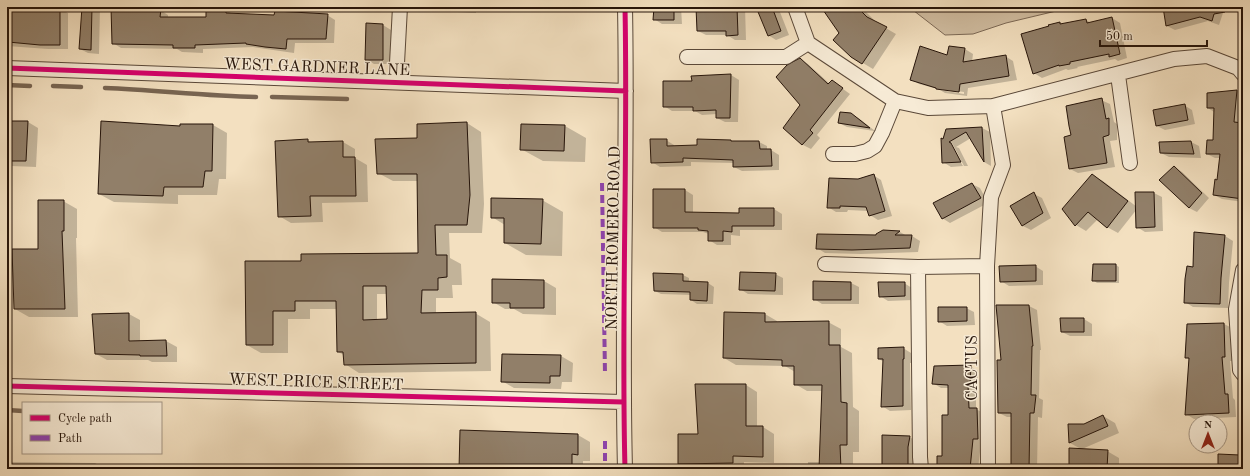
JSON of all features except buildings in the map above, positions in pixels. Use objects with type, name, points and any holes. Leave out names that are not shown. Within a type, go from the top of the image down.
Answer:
[{"type":"street","points":[[396,82],[400,7]]},
{"type":"street","name":"NORTH ROMERO ROAD","points":[[625,7],[626,91],[623,402],[625,469]]},
{"type":"street","points":[[796,7],[808,44],[895,101],[928,108],[993,106],[1174,59],[1207,56],[1238,68],[1243,74]]},
{"type":"street","points":[[687,56],[786,56],[808,44]]},
{"type":"street","name":"WEST GARDNER LANE","points":[[7,68],[626,91]]},
{"type":"street","points":[[1118,74],[1130,163]]},
{"type":"street","points":[[833,154],[855,154],[867,151],[875,146],[895,101]]},
{"type":"street","name":"CACTUS","points":[[988,469],[987,266],[991,197],[1003,165],[993,106]]},
{"type":"street","points":[[825,264],[918,267],[987,266]]},
{"type":"street","points":[[918,267],[921,469]]},
{"type":"street","points":[[1243,270],[1236,309],[1240,370],[1243,374]]},
{"type":"street","name":"WEST PRICE STREET","points":[[7,386],[623,402]]},
{"type":"shaded area","points":[[909,7],[1073,7],[1006,23],[973,34],[945,35]]},
{"type":"waterway","points":[[7,85],[30,86]]},
{"type":"waterway","points":[[53,86],[81,87]]},
{"type":"waterway","points":[[105,88],[256,97]]},
{"type":"waterway","points":[[272,97],[347,99]]},
{"type":"waterway","points":[[7,410],[22,411]]},
{"type":"marked path","points":[[602,183],[605,374]]},
{"type":"marked path","points":[[605,441],[605,469]]},
{"type":"cycle path","points":[[625,7],[625,469]]},
{"type":"cycle path","points":[[7,68],[626,91]]},
{"type":"cycle path","points":[[7,386],[623,402]]}]
